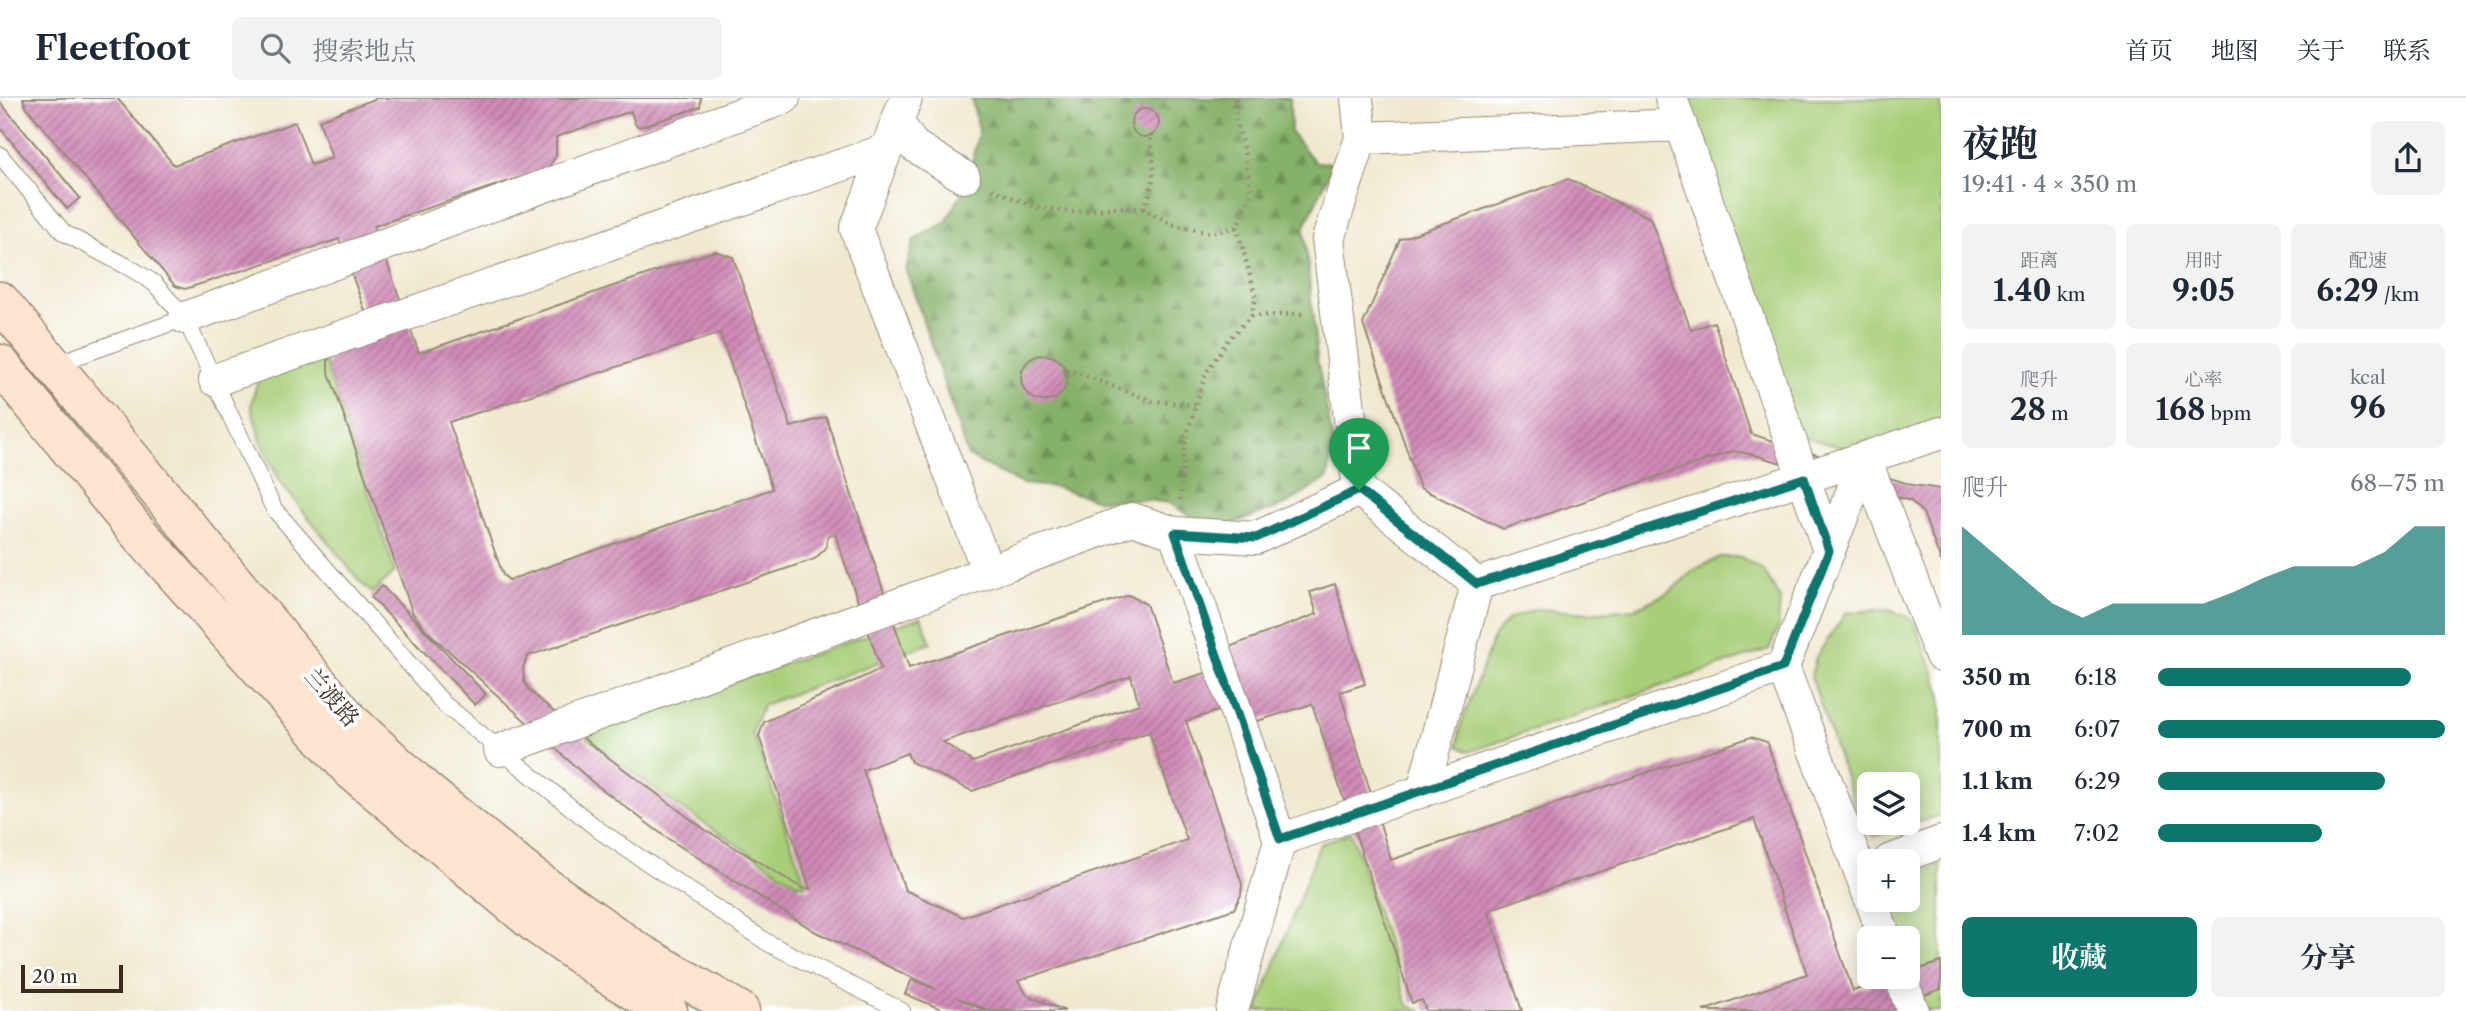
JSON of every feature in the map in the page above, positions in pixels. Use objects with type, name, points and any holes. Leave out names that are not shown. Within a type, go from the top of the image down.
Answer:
[{"type":"street","points":[[185,318],[784,98]]},
{"type":"street","points":[[1357,98],[1362,138],[1328,239],[1359,490],[1477,584]]},
{"type":"street","points":[[1362,138],[1676,112],[1829,551]]},
{"type":"street","points":[[897,123],[913,145],[964,177]]},
{"type":"street","points":[[215,380],[897,123]]},
{"type":"street","points":[[897,123],[856,229],[988,571]]},
{"type":"street","name":"兰渡路","points":[[0,301],[350,720],[427,792],[528,874],[635,950],[740,1011]]},
{"type":"street","name":"兰渡路","points":[[0,363],[134,528],[351,770],[538,926],[608,975],[668,1011]]},
{"type":"street","points":[[1477,584],[1941,433]]},
{"type":"street","points":[[1859,849],[1783,667],[1865,458]]},
{"type":"street","points":[[1865,458],[1941,656]]},
{"type":"street","points":[[500,750],[1132,519],[1175,533],[1256,538],[1359,490]]},
{"type":"street","points":[[1175,533],[1280,839],[1233,1011]]},
{"type":"street","points":[[1423,791],[1477,584]]},
{"type":"street","points":[[1280,839],[1783,667]]},
{"type":"street","points":[[1920,853],[1941,842]]},
{"type":"street","points":[[1905,989],[1913,1011]]},
{"type":"lane","points":[[0,155],[64,233],[154,283],[185,318],[274,509],[444,704],[600,831],[768,943],[902,1011]]},
{"type":"lane","points":[[53,365],[185,318]]},
{"type":"path","points":[[1175,533],[1185,466],[1185,439],[1206,373],[1228,340],[1251,316],[1256,298],[1237,227],[1251,194],[1235,115],[1235,98]]},
{"type":"path","points":[[1143,209],[1154,184],[1150,137]]},
{"type":"path","points":[[964,177],[1035,207],[1073,212],[1122,207],[1143,209],[1171,224],[1210,233],[1237,227]]},
{"type":"path","points":[[1251,316],[1312,314]]},
{"type":"path","points":[[1066,370],[1152,401],[1195,405]]},
{"type":"green space","points":[[971,98],[1290,98],[1291,132],[1315,162],[1334,163],[1304,228],[1317,359],[1333,441],[1328,478],[1285,505],[1230,524],[1203,524],[1169,503],[1148,500],[1098,500],[1055,487],[1022,484],[968,456],[906,269],[914,240],[946,222],[968,182],[979,129]]},
{"type":"green space","points":[[1682,98],[1941,98],[1941,419],[1854,451],[1797,435]]},
{"type":"green space","points":[[322,353],[395,572],[372,593],[280,482],[262,445],[251,406],[259,375]]},
{"type":"green space","points":[[1720,557],[1741,557],[1764,571],[1780,599],[1778,628],[1769,649],[1469,752],[1458,746],[1460,727],[1495,634],[1508,619],[1536,609],[1589,613],[1634,609],[1670,592],[1694,570]]},
{"type":"green space","points":[[1885,609],[1905,616],[1915,623],[1941,693],[1941,815],[1920,822],[1920,772],[1857,772],[1857,812],[1811,676],[1816,657],[1846,613]]},
{"type":"green space","points":[[921,617],[931,643],[763,705],[752,732],[806,885],[798,884],[676,805],[587,738],[597,728]]},
{"type":"green space","points":[[1351,832],[1408,1006],[1421,1011],[1257,1011],[1320,844]]},
{"type":"green space","points":[[1941,864],[1941,1011],[1921,1011],[1914,989],[1920,989],[1920,926],[1894,926],[1890,912],[1920,912],[1920,872]]},
{"type":"building","points":[[23,98],[117,98],[174,165],[295,122],[311,165],[332,158],[319,120],[377,98],[701,98],[700,107],[640,127],[635,124],[631,111],[556,137],[556,156],[548,168],[374,226],[419,353],[715,251],[733,257],[791,427],[826,417],[909,668],[1129,595],[1146,604],[1173,683],[1235,664],[1229,647],[1317,614],[1310,592],[1335,584],[1365,684],[1340,692],[1391,860],[1751,737],[1767,742],[1853,991],[1920,989],[1920,969],[1941,962],[1941,989],[1900,1004],[1891,1011],[1703,1011],[1807,974],[1754,819],[1488,910],[1522,1011],[1426,1011],[1422,1000],[1412,1003],[1312,704],[1254,722],[1247,702],[1186,721],[1242,884],[1241,895],[1234,909],[1018,981],[1027,995],[1065,1011],[990,1011],[958,998],[987,1011],[946,1011],[905,994],[912,979],[936,989],[816,932],[667,838],[591,781],[427,631],[413,614],[328,370],[331,353],[373,333],[339,239],[185,289],[175,286],[26,107]],"holes":[[[720,333],[772,489],[509,580],[503,575],[449,422]],[[835,534],[881,669],[764,722],[759,736],[810,889],[802,888],[704,829],[589,743],[529,690],[524,681],[523,667],[528,656],[815,559],[826,547],[828,536]],[[1131,676],[1139,704],[973,762],[943,742]],[[1149,732],[1187,840],[963,917],[905,890],[863,770],[907,753],[911,762],[972,791]]]},
{"type":"building","points":[[0,102],[80,198],[67,209],[0,128]]},
{"type":"building","points":[[1145,109],[1155,113],[1159,123],[1155,133],[1145,137],[1135,133],[1131,123],[1135,113]]},
{"type":"building","points":[[1568,179],[1650,218],[1691,330],[1714,322],[1751,434],[1912,485],[1941,489],[1941,561],[1923,513],[1911,501],[1733,451],[1503,529],[1420,488],[1363,324],[1400,239]]},
{"type":"building","points":[[1044,355],[1060,362],[1067,378],[1060,394],[1044,401],[1028,394],[1021,378],[1028,362]]},
{"type":"building","points":[[382,586],[486,694],[475,705],[371,597]]},
{"type":"route","points":[[1804,478],[1829,551],[1783,667],[1280,839],[1175,533],[1256,538],[1359,490],[1477,584],[1804,478]]}]
